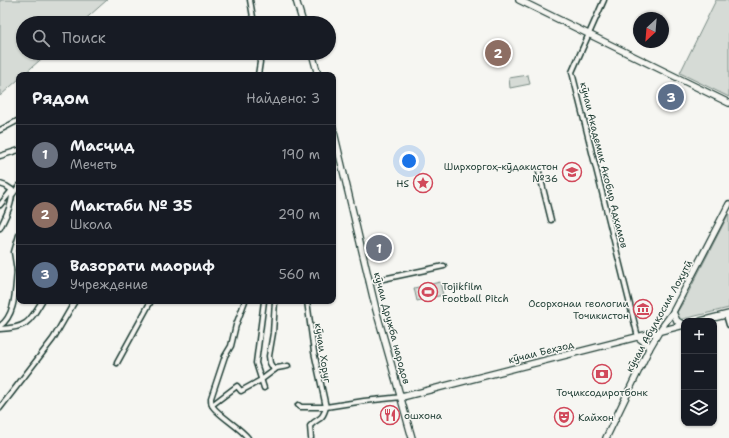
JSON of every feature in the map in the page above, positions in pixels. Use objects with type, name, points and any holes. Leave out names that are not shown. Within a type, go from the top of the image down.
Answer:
[{"type":"street","points":[[250,0],[253,16]]},
{"type":"street","points":[[296,0],[301,16]]},
{"type":"street","points":[[519,0],[642,62],[729,103]]},
{"type":"street","name":"кӯчаи Академик Акобир Адҳамов","points":[[604,0],[572,72],[638,337]]},
{"type":"street","points":[[258,72],[260,60]]},
{"type":"street","points":[[314,60],[317,72]]},
{"type":"street","points":[[0,130],[16,122]]},
{"type":"street","name":"кӯчаи Дружба народов","points":[[336,142],[376,310],[402,397],[412,438]]},
{"type":"street","points":[[0,156],[16,151]]},
{"type":"street","points":[[539,172],[551,220]]},
{"type":"street","points":[[0,184],[6,186],[12,192]]},
{"type":"street","points":[[0,205],[16,189]]},
{"type":"street","points":[[0,228],[7,213],[12,192]]},
{"type":"street","name":"кӯчаи Абулқосим Лоҳутӣ","points":[[606,438],[649,350],[660,330],[673,312],[729,204]]},
{"type":"street","points":[[16,245],[14,252],[16,262]]},
{"type":"street","points":[[369,282],[444,266]]},
{"type":"street","points":[[0,328],[7,320],[12,309],[16,284]]},
{"type":"street","points":[[0,328],[22,326],[27,322],[40,304]]},
{"type":"street","points":[[0,408],[53,340],[73,304]]},
{"type":"street","points":[[117,362],[149,304]]},
{"type":"street","points":[[244,304],[236,325],[232,342],[225,356],[211,398],[212,405],[216,410],[241,430],[248,438]]},
{"type":"street","points":[[264,304],[256,363],[264,388]]},
{"type":"street","points":[[274,370],[270,366],[269,356],[273,333],[275,304]]},
{"type":"street","name":"кӯчаи Хоруг","points":[[307,304],[314,352],[326,407]]},
{"type":"street","points":[[673,312],[677,321],[681,323]]},
{"type":"street","points":[[712,318],[728,314],[729,326]]},
{"type":"street","name":"кӯчаи Беҳзод","points":[[402,397],[681,326]]},
{"type":"street","points":[[638,337],[646,344],[649,350]]},
{"type":"street","points":[[212,405],[237,386],[241,391],[261,380],[274,370],[288,366]]},
{"type":"street","points":[[298,405],[301,407],[326,407],[402,397]]},
{"type":"street","points":[[312,438],[310,426],[320,419],[326,407]]},
{"type":"shaded area","points":[[0,0],[107,0],[89,16],[16,16],[16,60],[40,60],[26,72],[16,72],[16,82],[0,96]]},
{"type":"shaded area","points":[[716,0],[729,0],[729,97],[680,73]]},
{"type":"shaded area","points":[[528,75],[530,84],[510,88],[509,78]]},
{"type":"shaded area","points":[[729,213],[729,308],[687,318],[681,318],[679,320],[676,314]]},
{"type":"shaded area","name":"Tojikfilm Football Pitch","points":[[440,282],[443,295],[417,301],[414,288]]},
{"type":"place","name":"Мактаби № 35","points":[[498,53]]},
{"type":"place","name":"Вазорати маориф","points":[[671,97]]},
{"type":"place","name":"Ширхоргоҳ-кӯдакистон №36","points":[[572,172]]},
{"type":"place","name":"HS","points":[[423,183]]},
{"type":"place","name":"Масҷид","points":[[379,248]]},
{"type":"place","name":"Tojikfilm Football Pitch","points":[[428,292]]},
{"type":"place","name":"Осорхонаи геологии Точикистон","points":[[643,309]]},
{"type":"place","name":"Тоҷиксодиротбонк","points":[[602,374]]},
{"type":"place","name":"ошхона","points":[[390,415]]},
{"type":"place","name":"Кайхон","points":[[564,417]]}]
